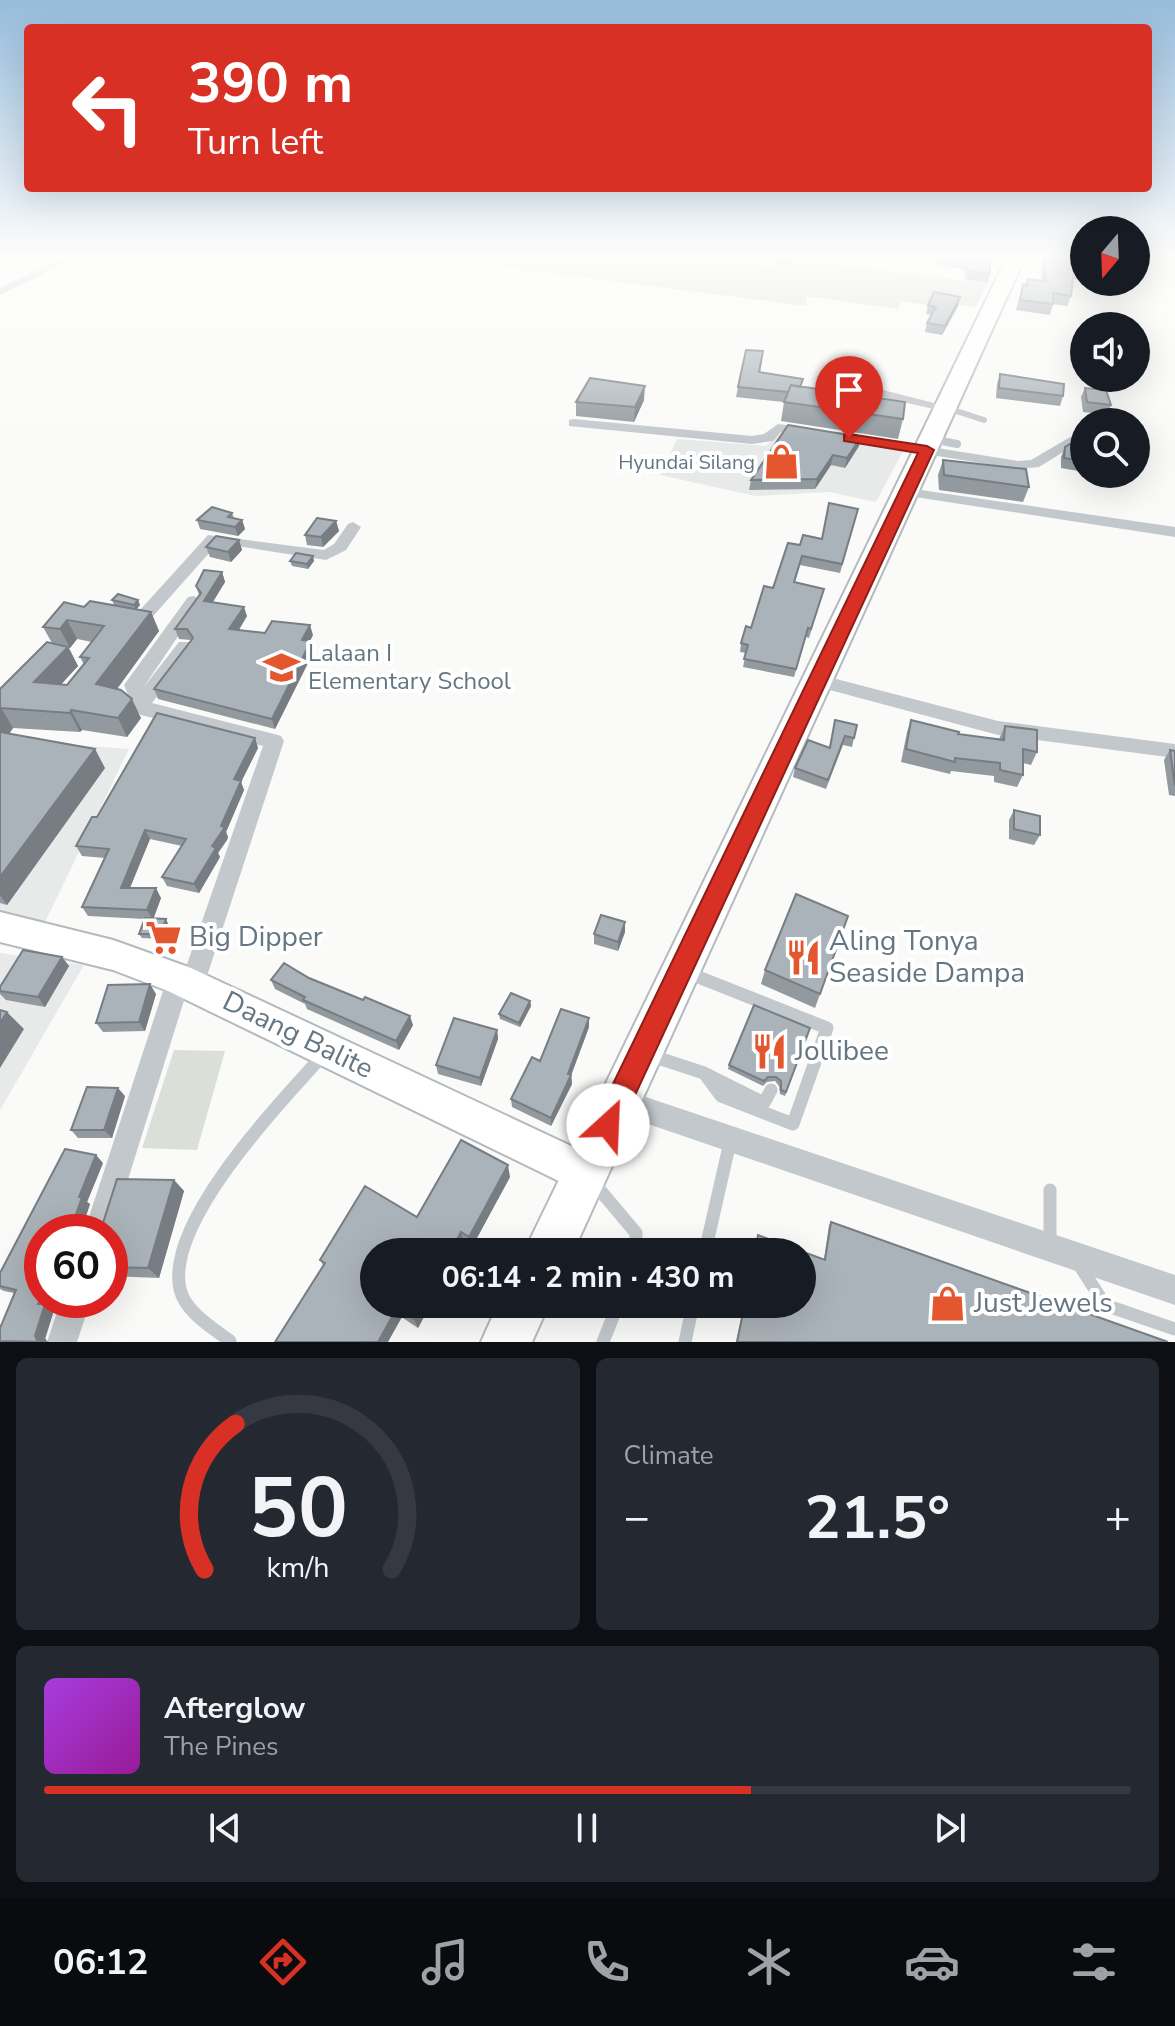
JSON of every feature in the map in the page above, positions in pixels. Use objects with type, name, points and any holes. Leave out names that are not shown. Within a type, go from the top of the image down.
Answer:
[{"type":"main road","points":[[555,1238],[907,492],[939,445],[947,408],[988,318]]},
{"type":"main road","points":[[506,1342],[517,1318]]},
{"type":"street","points":[[830,367],[850,372],[847,381],[855,387],[947,408]]},
{"type":"street","points":[[574,423],[763,441],[778,428],[788,428],[939,445],[971,460],[1034,464],[1070,442]]},
{"type":"street","points":[[907,492],[1175,532]]},
{"type":"street","points":[[176,626],[132,618],[214,538],[326,555],[340,547],[353,527]]},
{"type":"street","points":[[104,1214],[274,741],[148,710],[141,704],[133,685],[194,601]]},
{"type":"street","points":[[141,704],[185,646]]},
{"type":"street","points":[[817,680],[998,728],[1175,751]]},
{"type":"street","name":"Daang Balite","points":[[0,927],[113,955],[186,982],[585,1173]]},
{"type":"street","points":[[619,1101],[1175,1290]]},
{"type":"street","points":[[62,1342],[70,1318]]},
{"type":"lane","points":[[947,408],[984,420]]},
{"type":"lane","points":[[680,971],[739,991],[827,1028],[793,1124],[721,1096],[704,1073]]},
{"type":"lane","points":[[230,1341],[196,1314],[180,1290],[177,1264],[191,1225],[218,1184],[272,1113],[328,1050]]},
{"type":"lane","points":[[642,1052],[704,1073],[764,1103],[771,1090]]},
{"type":"lane","points":[[708,1238],[731,1139]]},
{"type":"lane","points":[[585,1173],[636,1233],[636,1238]]},
{"type":"lane","points":[[1050,1190],[1062,1251],[1105,1305],[1175,1329]]},
{"type":"lane","points":[[603,1342],[612,1318]]},
{"type":"lane","points":[[685,1342],[690,1318]]},
{"type":"shaded area","name":"Hyundai Silang","points":[[783,431],[904,449],[876,502],[829,492],[756,496],[660,475],[677,439],[766,446]]},
{"type":"shaded area","points":[[0,739],[129,749],[45,922],[0,915]]},
{"type":"shaded area","points":[[0,953],[84,965],[0,1110]]},
{"type":"shaded area","points":[[174,1050],[225,1051],[197,1150],[142,1148]]},
{"type":"building","points":[[930,318],[949,318],[945,326],[927,323]]},
{"type":"building","points":[[746,350],[763,351],[759,372],[803,379],[800,387],[791,385],[788,392],[738,387]]},
{"type":"building","points":[[1000,374],[1064,384],[1063,396],[999,388]]},
{"type":"building","points":[[590,378],[645,386],[635,407],[576,402]]},
{"type":"building","points":[[791,385],[905,402],[903,419],[784,402]]},
{"type":"building","points":[[1086,392],[1107,392],[1111,405],[1087,402]]},
{"type":"building","points":[[788,425],[861,437],[847,458],[833,455],[817,479],[751,480]]},
{"type":"building","points":[[1070,444],[1070,459],[1064,458],[1065,447]]},
{"type":"building","points":[[943,460],[1026,469],[1029,487],[944,475]]},
{"type":"building","points":[[829,503],[858,509],[842,564],[802,556],[794,582],[824,589],[796,669],[744,659],[748,645],[741,643],[746,626],[751,628],[764,586],[773,588],[788,543],[800,545],[803,535],[822,539]]},
{"type":"building","points":[[212,507],[232,513],[228,517],[242,520],[235,527],[197,520]]},
{"type":"building","points":[[317,518],[336,521],[321,537],[305,535]]},
{"type":"building","points":[[216,536],[239,540],[228,552],[206,547]]},
{"type":"building","points":[[296,553],[313,556],[307,564],[290,561]]},
{"type":"building","points":[[204,570],[222,572],[204,601],[244,607],[229,629],[265,633],[272,621],[310,625],[302,640],[311,641],[272,719],[154,689],[193,638],[187,629],[175,629],[201,593],[196,586]]},
{"type":"building","points":[[118,594],[138,600],[134,605],[112,600]]},
{"type":"building","points":[[90,601],[151,612],[96,684],[121,690],[132,699],[118,718],[71,710],[70,713],[0,710],[0,689],[47,642],[68,647],[34,682],[67,685],[89,658],[80,657],[104,626],[67,620],[60,629],[43,627],[64,602],[84,607]]},
{"type":"building","points":[[157,713],[255,738],[234,779],[241,781],[221,826],[223,830],[194,884],[162,877],[186,839],[145,830],[121,888],[156,888],[147,910],[82,907],[109,849],[76,846],[92,817],[97,817]]},
{"type":"building","points":[[835,720],[857,725],[854,738],[845,736],[828,780],[795,768],[808,740],[830,748]]},
{"type":"building","points":[[911,720],[958,734],[1004,740],[1005,726],[1037,730],[1037,752],[1023,749],[1023,775],[1000,770],[1000,763],[955,758],[955,762],[906,749]]},
{"type":"building","points":[[0,732],[95,749],[0,877]]},
{"type":"building","points":[[1170,750],[1175,751],[1175,786]]},
{"type":"building","points":[[1014,810],[1040,816],[1040,835],[1014,829]]},
{"type":"building","name":"Aling Tonya Seaside Dampa","points":[[796,894],[848,916],[820,994],[765,970]]},
{"type":"building","points":[[601,915],[625,922],[618,942],[594,934]]},
{"type":"building","points":[[145,918],[166,919],[160,934],[139,934]]},
{"type":"building","points":[[23,950],[62,957],[38,997],[0,991]]},
{"type":"building","points":[[284,963],[309,978],[410,1016],[396,1041],[303,1000],[305,997],[271,980]]},
{"type":"building","points":[[150,984],[139,1022],[96,1023],[108,985]]},
{"type":"building","points":[[511,993],[530,1001],[519,1023],[499,1014]]},
{"type":"building","name":"Jollibee","points":[[754,1005],[810,1028],[786,1092],[781,1090],[781,1081],[776,1077],[768,1077],[764,1081],[729,1065]]},
{"type":"building","points":[[561,1009],[589,1018],[568,1074],[571,1075],[551,1118],[511,1099],[532,1057],[540,1061]]},
{"type":"building","points":[[0,1010],[7,1012],[0,1023]]},
{"type":"building","points":[[454,1018],[497,1030],[480,1078],[436,1065]]},
{"type":"building","points":[[87,1087],[118,1088],[104,1130],[71,1130]]},
{"type":"building","points":[[461,1140],[508,1165],[469,1237],[461,1232],[458,1238],[360,1238],[360,1318],[391,1318],[378,1342],[275,1342],[325,1263],[320,1260],[365,1186],[417,1217]]},
{"type":"building","points":[[65,1149],[96,1155],[79,1197],[82,1197],[76,1214],[31,1214]]},
{"type":"building","points":[[117,1179],[174,1180],[148,1268],[128,1267],[128,1214],[106,1214]]},
{"type":"building","points":[[831,1222],[1168,1342],[737,1342],[742,1318],[816,1318],[816,1257],[825,1260]]},
{"type":"building","points":[[24,1227],[24,1318],[41,1318],[35,1336],[44,1342],[0,1341],[0,1328],[16,1290],[0,1286],[0,1273]]},
{"type":"place","name":"Hyundai Silang","points":[[781,462]]},
{"type":"place","name":"Lalaan I Elementary School","points":[[282,667]]},
{"type":"place","name":"Big Dipper","points":[[163,937]]},
{"type":"place","name":"Aling Tonya Seaside Dampa","points":[[803,957]]},
{"type":"place","name":"Jollibee","points":[[769,1051]]},
{"type":"place","name":"Just Jewels","points":[[948,1303]]},
{"type":"route","points":[[608,1125],[927,450],[849,438]]}]
